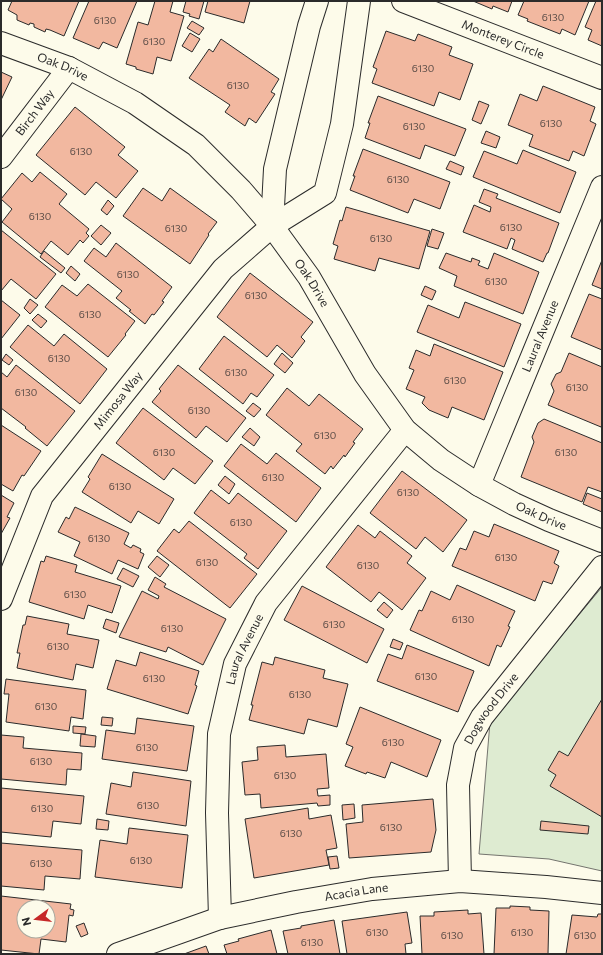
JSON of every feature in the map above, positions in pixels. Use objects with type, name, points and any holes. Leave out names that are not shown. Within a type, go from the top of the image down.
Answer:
[{"type":"street","points":[[272,226],[274,169],[316,1]]},
{"type":"street","name":"Mimosa Way","points":[[1,600],[42,496],[223,269],[272,226],[325,193],[342,124],[359,1]]},
{"type":"street","name":"Monterey Circle","points":[[403,1],[602,78]]},
{"type":"street","name":"Oak Drive","points":[[1,43],[69,68],[135,103],[196,145],[241,190],[272,226],[309,278],[365,374],[405,430],[441,460],[479,485],[535,514],[602,541]]},
{"type":"street","name":"Birch Way","points":[[1,157],[69,68]]},
{"type":"street","name":"Laural Avenue","points":[[479,485],[602,187]]},
{"type":"street","name":"Laural Avenue","points":[[220,918],[217,813],[219,734],[235,664],[266,603],[405,430]]},
{"type":"street","name":"Dogwood Drive","points":[[460,881],[458,785],[465,748],[482,716],[602,567]]},
{"type":"street","name":"Acacia Lane","points":[[118,954],[220,918],[296,902],[372,889],[460,881],[546,887],[602,894]]},
{"type":"green space","points":[[602,587],[602,871],[549,859],[479,854],[490,722]]},
{"type":"building","points":[[12,1],[79,1],[64,36],[46,29],[45,32],[34,27],[34,24],[30,23],[29,25],[17,20],[17,15],[8,10]]},
{"type":"building","points":[[89,1],[137,1],[117,48],[103,42],[99,49],[73,38]]},
{"type":"building","points":[[155,1],[173,1],[170,12],[184,16],[171,61],[157,57],[153,74],[136,69],[136,67],[126,64],[138,22],[148,25]]},
{"type":"building","points":[[186,1],[204,1],[199,19],[189,16],[190,14],[183,12]]},
{"type":"building","points":[[208,1],[250,1],[244,23],[205,12]]},
{"type":"building","points":[[473,1],[512,1],[508,12],[493,6],[492,9]]},
{"type":"building","points":[[524,1],[589,1],[575,35],[562,29],[560,34],[527,21],[528,19],[518,15]]},
{"type":"building","points":[[596,1],[602,1],[602,46],[588,40],[592,30],[585,27]]},
{"type":"building","points":[[192,21],[204,28],[199,35],[187,28]]},
{"type":"building","points":[[386,31],[415,41],[418,34],[452,47],[449,55],[473,64],[460,100],[439,92],[434,106],[372,83],[377,69],[373,67]]},
{"type":"building","points":[[190,33],[200,39],[192,52],[182,46]]},
{"type":"building","points":[[221,39],[279,79],[271,92],[275,94],[256,123],[249,118],[245,126],[225,112],[230,105],[189,78],[209,49],[213,52]]},
{"type":"building","points":[[1,72],[12,77],[1,100]]},
{"type":"building","points":[[543,86],[595,107],[590,121],[596,124],[584,156],[573,151],[569,161],[529,146],[533,135],[508,125],[520,94],[537,101]]},
{"type":"building","points":[[378,96],[466,129],[455,156],[425,145],[420,159],[365,138],[370,123],[368,123]]},
{"type":"building","points":[[479,101],[489,105],[481,124],[472,120]]},
{"type":"building","points":[[75,107],[125,147],[118,155],[138,171],[116,198],[96,182],[85,195],[36,155]]},
{"type":"building","points":[[486,131],[500,137],[496,148],[481,143]]},
{"type":"building","points":[[363,149],[450,182],[440,209],[414,199],[408,213],[350,190],[355,176],[353,176]]},
{"type":"building","points":[[523,150],[576,172],[560,213],[473,177],[484,151],[517,164]]},
{"type":"building","points":[[450,161],[464,167],[461,175],[446,169]]},
{"type":"building","points":[[40,172],[67,194],[59,204],[89,229],[86,233],[89,236],[83,243],[80,240],[68,255],[51,241],[41,254],[2,222],[12,209],[1,199],[22,173],[32,182]]},
{"type":"building","points":[[143,188],[162,201],[170,188],[217,222],[190,264],[123,216]]},
{"type":"building","points":[[484,189],[498,194],[496,198],[559,223],[548,253],[543,262],[512,249],[515,240],[511,238],[507,249],[463,232],[474,205],[490,212],[491,207],[479,202]]},
{"type":"building","points":[[108,200],[114,206],[107,215],[101,210]]},
{"type":"building","points":[[346,207],[430,231],[419,269],[379,258],[375,271],[334,259],[338,246],[333,244],[340,220],[342,221]]},
{"type":"building","points":[[101,225],[111,233],[101,245],[91,236]]},
{"type":"building","points":[[432,229],[444,233],[438,249],[427,246]]},
{"type":"building","points":[[1,230],[56,274],[36,299],[11,279],[1,291]]},
{"type":"building","points":[[116,243],[172,287],[162,301],[164,302],[154,315],[152,314],[145,324],[116,298],[122,291],[84,261],[94,248],[106,257]]},
{"type":"building","points":[[44,251],[65,268],[61,273],[40,257]]},
{"type":"building","points":[[446,253],[471,262],[472,258],[480,261],[478,265],[488,269],[494,253],[539,272],[523,314],[454,286],[457,276],[439,268]]},
{"type":"building","points":[[602,260],[602,289],[592,285]]},
{"type":"building","points":[[71,266],[80,274],[75,281],[66,273]]},
{"type":"building","points":[[250,273],[313,322],[301,337],[305,341],[292,358],[277,345],[267,357],[217,317]]},
{"type":"building","points":[[88,284],[135,321],[125,334],[126,335],[108,357],[45,307],[62,285],[77,296]]},
{"type":"building","points":[[425,286],[436,291],[432,300],[421,295]]},
{"type":"building","points":[[589,294],[602,299],[602,350],[571,337]]},
{"type":"building","points":[[30,299],[38,305],[30,314],[24,308]]},
{"type":"building","points":[[1,300],[20,315],[1,339]]},
{"type":"building","points":[[465,302],[521,324],[504,367],[417,332],[428,305],[459,318]]},
{"type":"building","points":[[38,314],[47,321],[41,328],[32,320]]},
{"type":"building","points":[[28,325],[54,346],[64,334],[107,369],[80,404],[10,347]]},
{"type":"building","points":[[224,336],[274,375],[257,397],[251,393],[243,404],[199,369]]},
{"type":"building","points":[[434,344],[503,372],[484,420],[452,407],[448,418],[429,410],[422,403],[425,397],[406,389],[414,370],[409,368],[416,350],[430,356]]},
{"type":"building","points":[[282,353],[293,363],[285,373],[274,364]]},
{"type":"building","points":[[569,353],[602,367],[601,427],[548,405],[554,391],[551,384],[556,374],[561,372]]},
{"type":"building","points":[[6,354],[13,360],[9,365],[2,360]]},
{"type":"building","points":[[16,365],[75,411],[47,446],[25,428],[26,427],[1,408],[1,372],[7,377]]},
{"type":"building","points":[[178,365],[246,418],[227,442],[206,426],[196,438],[152,402],[161,391],[159,389]]},
{"type":"building","points":[[287,388],[309,406],[319,394],[363,429],[353,442],[355,443],[345,457],[344,455],[333,469],[331,466],[325,474],[296,451],[302,444],[266,415]]},
{"type":"building","points":[[253,403],[261,409],[254,417],[246,411]]},
{"type":"building","points":[[143,408],[213,461],[195,484],[173,468],[164,480],[116,443]]},
{"type":"building","points":[[544,419],[602,443],[602,492],[588,487],[582,502],[521,477],[534,442],[532,437],[538,423]]},
{"type":"building","points":[[1,425],[41,451],[24,476],[22,475],[13,491],[1,484]]},
{"type":"building","points":[[250,428],[260,437],[254,446],[242,437]]},
{"type":"building","points":[[241,444],[267,464],[276,453],[321,488],[296,522],[224,466]]},
{"type":"building","points":[[102,454],[174,499],[159,524],[138,511],[131,523],[82,492],[90,479],[88,477]]},
{"type":"building","points":[[402,471],[467,520],[443,552],[425,537],[416,549],[370,513]]},
{"type":"building","points":[[225,476],[235,484],[229,494],[218,485]]},
{"type":"building","points":[[211,490],[229,504],[238,493],[287,531],[258,569],[244,558],[247,554],[194,513]]},
{"type":"building","points":[[587,493],[602,499],[602,512],[583,504]]},
{"type":"building","points":[[1,495],[14,503],[7,517],[10,518],[1,534]]},
{"type":"building","points":[[75,507],[129,533],[124,544],[131,548],[133,545],[141,549],[140,552],[144,554],[138,569],[118,560],[112,574],[74,556],[80,542],[58,532],[66,517],[69,519]]},
{"type":"building","points":[[189,521],[257,574],[230,608],[157,551],[174,529],[179,533]]},
{"type":"building","points":[[494,524],[559,551],[554,563],[559,566],[552,584],[543,581],[535,601],[452,566],[460,548],[466,550],[474,531],[489,537]]},
{"type":"building","points":[[358,525],[375,538],[380,531],[412,556],[407,563],[426,578],[402,610],[379,592],[371,602],[326,567]]},
{"type":"building","points":[[46,556],[77,565],[75,572],[121,586],[112,613],[88,605],[84,619],[29,602],[41,561],[44,562]]},
{"type":"building","points":[[157,556],[169,565],[160,577],[148,567]]},
{"type":"building","points":[[123,568],[139,576],[133,587],[117,579]]},
{"type":"building","points":[[155,577],[166,584],[164,587],[226,619],[203,665],[168,647],[166,652],[119,637],[142,591],[158,599],[159,596],[148,590]]},
{"type":"building","points":[[457,585],[515,611],[501,647],[497,645],[489,666],[410,630],[419,610],[422,611],[431,591],[450,600]]},
{"type":"building","points":[[302,586],[384,629],[367,663],[284,620]]},
{"type":"building","points":[[384,602],[393,610],[387,618],[377,610]]},
{"type":"building","points":[[27,616],[69,624],[67,634],[99,640],[93,668],[76,664],[73,680],[17,668],[20,653],[17,653],[23,625],[25,625]]},
{"type":"building","points":[[106,619],[119,623],[116,633],[103,628]]},
{"type":"building","points":[[393,639],[403,643],[400,650],[390,647]]},
{"type":"building","points":[[407,645],[474,671],[458,712],[377,681],[388,654],[402,659]]},
{"type":"building","points":[[140,652],[199,671],[195,685],[197,686],[188,714],[107,689],[116,660],[136,666]]},
{"type":"building","points":[[275,657],[325,670],[323,678],[348,684],[337,727],[308,719],[304,734],[249,720],[253,705],[251,705],[262,662],[273,665]]},
{"type":"building","points":[[6,679],[86,690],[83,719],[71,717],[69,731],[6,722],[9,694],[4,694]]},
{"type":"building","points":[[602,699],[602,817],[550,786],[556,775],[548,770],[559,751],[568,756]]},
{"type":"building","points":[[360,707],[441,740],[427,777],[391,762],[385,778],[367,772],[366,774],[345,766],[353,747],[346,744]]},
{"type":"building","points":[[102,717],[113,718],[112,726],[101,725]]},
{"type":"building","points":[[137,718],[194,726],[187,771],[102,759],[106,730],[135,734]]},
{"type":"building","points":[[73,726],[86,727],[85,734],[73,733]]},
{"type":"building","points":[[81,734],[96,736],[95,747],[80,746]]},
{"type":"building","points":[[1,735],[24,737],[23,748],[82,753],[81,770],[67,769],[66,785],[1,779]]},
{"type":"building","points":[[285,745],[286,757],[326,754],[329,788],[317,789],[318,796],[330,795],[330,805],[318,806],[317,803],[261,808],[260,794],[245,795],[242,762],[258,760],[257,747]]},
{"type":"building","points":[[133,772],[191,781],[186,826],[106,814],[111,783],[131,787]]},
{"type":"building","points":[[1,788],[84,796],[81,824],[53,821],[51,837],[1,832]]},
{"type":"building","points":[[433,799],[436,830],[431,852],[349,858],[346,824],[363,822],[362,805]]},
{"type":"building","points":[[354,804],[355,818],[343,820],[342,805]]},
{"type":"building","points":[[308,808],[309,819],[331,815],[337,848],[326,850],[329,865],[254,878],[245,819]]},
{"type":"building","points":[[97,819],[109,821],[108,830],[96,829]]},
{"type":"building","points":[[541,821],[589,826],[588,834],[540,830]]},
{"type":"building","points":[[129,828],[188,835],[182,888],[95,877],[100,840],[127,844]]},
{"type":"building","points":[[1,843],[82,850],[80,879],[45,876],[44,890],[1,886]]},
{"type":"building","points":[[337,856],[339,868],[330,869],[328,857]]},
{"type":"building","points":[[1,896],[27,899],[16,899],[16,939],[41,939],[39,954],[1,950]]},
{"type":"building","points":[[56,902],[71,904],[70,909],[74,910],[73,916],[69,915],[66,942],[41,939],[56,939]]},
{"type":"building","points":[[510,906],[530,907],[530,910],[549,911],[548,954],[494,954],[496,908],[510,908]]},
{"type":"building","points":[[468,910],[468,914],[481,913],[484,954],[422,954],[420,916],[434,916],[434,912]]},
{"type":"building","points":[[407,912],[412,943],[405,944],[406,954],[347,954],[342,921]]},
{"type":"building","points":[[598,914],[602,914],[602,954],[566,954],[572,915],[597,917]]},
{"type":"building","points":[[334,920],[340,954],[288,954],[283,931]]},
{"type":"building","points":[[84,923],[88,934],[81,937],[76,926]]},
{"type":"building","points":[[271,930],[277,954],[227,954],[224,945],[239,941],[238,939]]},
{"type":"building","points":[[206,946],[209,954],[184,954]]}]
